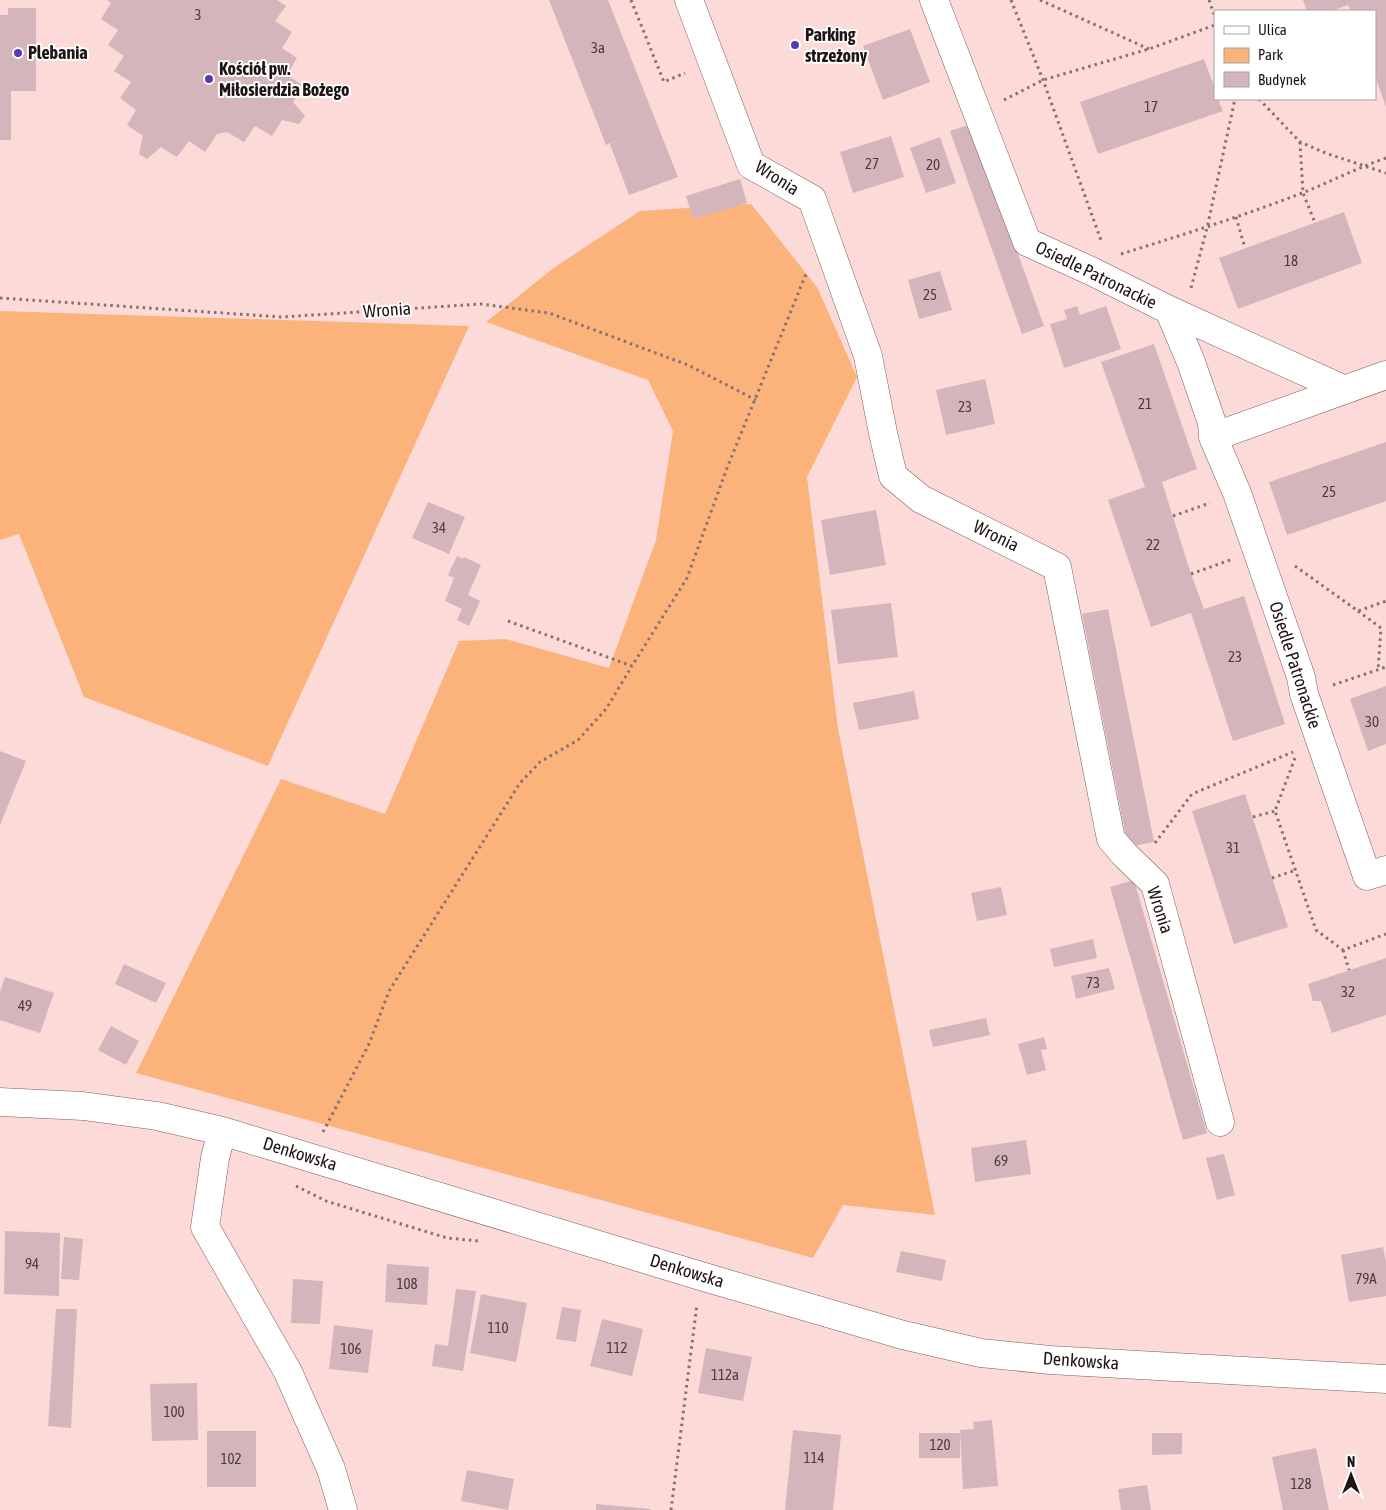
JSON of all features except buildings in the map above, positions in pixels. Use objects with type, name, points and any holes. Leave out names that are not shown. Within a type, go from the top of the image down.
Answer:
[{"type":"street","name":"Wronia","points":[[689,0],[751,165],[812,199],[868,356],[893,476],[921,499],[1057,567],[1111,838],[1154,884],[1220,1122]]},
{"type":"street","name":"Osiedle Patronackie","points":[[934,0],[1027,242],[1099,264],[1176,314],[1212,422],[1213,437],[1257,550],[1301,677],[1304,694],[1368,876],[1386,870]]},
{"type":"street","points":[[1176,314],[1345,390]]},
{"type":"street","points":[[1213,437],[1386,375]]},
{"type":"street","name":"Denkowska","points":[[0,1102],[83,1106],[157,1116],[222,1131],[704,1277],[903,1335],[981,1353],[1050,1360],[1386,1379]]},
{"type":"street","points":[[222,1131],[215,1158],[205,1227],[288,1372],[331,1469],[343,1510]]},
{"type":"path","points":[[631,0],[664,82],[712,62]]},
{"type":"path","points":[[1011,0],[1043,80],[1099,264],[1303,193],[1363,166],[1386,158]]},
{"type":"path","points":[[1040,0],[1149,49]]},
{"type":"path","points":[[1209,0],[1214,13]]},
{"type":"path","points":[[977,113],[1043,80],[1149,49],[1214,25]]},
{"type":"path","points":[[1176,314],[1207,228],[1235,100]]},
{"type":"path","points":[[1260,100],[1300,142],[1386,174]]},
{"type":"path","points":[[1300,142],[1303,193],[1315,223]]},
{"type":"path","points":[[1236,217],[1246,248]]},
{"type":"path","points":[[322,1134],[369,1044],[389,991],[520,783],[540,762],[578,740],[606,709],[687,578],[727,468],[823,231]]},
{"type":"path","name":"Wronia","points":[[0,298],[282,317],[481,304],[530,310],[549,313],[688,365],[756,400]]},
{"type":"path","points":[[1173,516],[1236,494]]},
{"type":"path","points":[[1191,574],[1257,550]]},
{"type":"path","points":[[1293,566],[1382,628],[1378,670]]},
{"type":"path","points":[[1358,611],[1386,601]]},
{"type":"path","points":[[508,621],[632,666]]},
{"type":"path","points":[[1304,694],[1386,667]]},
{"type":"path","points":[[1126,856],[1149,852],[1192,794],[1298,750],[1275,811],[1316,930],[1343,950],[1349,970]]},
{"type":"path","points":[[1253,817],[1275,811]]},
{"type":"path","points":[[1272,878],[1296,870]]},
{"type":"path","points":[[1343,950],[1386,934]]},
{"type":"path","points":[[671,1510],[697,1303],[704,1277]]},
{"type":"green space","points":[[751,204],[817,287],[857,377],[807,477],[838,729],[935,1215],[843,1205],[813,1258],[136,1073],[281,779],[385,814],[459,641],[505,639],[609,668],[656,540],[673,431],[648,380],[486,322],[555,267],[640,211]]},
{"type":"green space","points":[[0,311],[469,326],[268,766],[84,697],[19,534],[0,540]]},
{"type":"place","name":"Parking strzeżony","points":[[795,45]]},
{"type":"place","name":"Plebania","points":[[18,53]]},
{"type":"place","name":"Kościół pw. Miłosierdzia Bożego","points":[[209,79]]}]
